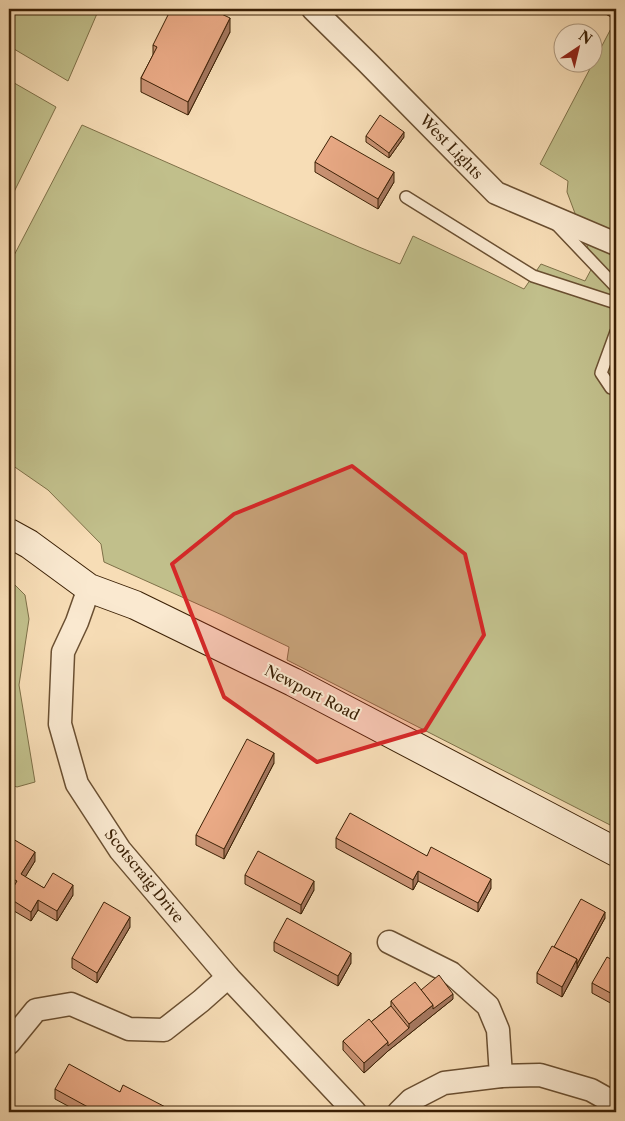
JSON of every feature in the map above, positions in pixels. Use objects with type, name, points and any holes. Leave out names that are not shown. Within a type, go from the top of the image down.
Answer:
[{"type":"main road","name":"Newport Road","points":[[9,534],[29,544],[89,588],[135,604],[293,682],[616,852]]},
{"type":"street","name":"West Lights","points":[[312,9],[496,193],[616,244]]},
{"type":"street","name":"Scotscraig Drive","points":[[89,588],[77,622],[63,652],[60,724],[78,784],[120,850],[228,977],[355,1112]]},
{"type":"street","points":[[389,942],[451,973],[488,1006],[498,1030],[501,1076]]},
{"type":"street","points":[[9,1043],[36,1010],[71,1004],[129,1029],[164,1030],[228,977]]},
{"type":"street","points":[[400,1112],[411,1100],[444,1083],[501,1076],[540,1075],[591,1090],[616,1104]]},
{"type":"lane","points":[[406,196],[533,276],[616,302]]},
{"type":"lane","points":[[547,215],[616,288]]},
{"type":"lane","points":[[616,332],[601,373],[611,388],[616,389]]},
{"type":"highlighted area","points":[[352,466],[465,554],[484,635],[425,730],[317,762],[224,697],[172,564],[234,514]]},
{"type":"shaded area","points":[[9,9],[99,9],[68,81],[9,46]]},
{"type":"shaded area","points":[[616,19],[616,828],[287,660],[289,647],[104,562],[101,544],[48,490],[9,463],[9,265],[82,125],[400,264],[413,236],[524,289],[541,264],[585,281],[594,264],[567,192],[568,181],[540,164],[588,72],[602,72],[602,46]]},
{"type":"shaded area","points":[[9,80],[56,107],[9,202]]},
{"type":"shaded area","points":[[9,579],[25,595],[29,619],[19,685],[35,782],[17,787],[9,784]]},
{"type":"building","points":[[171,9],[211,9],[230,18],[188,102],[141,78],[157,47],[153,45]]},
{"type":"building","points":[[380,115],[404,132],[389,153],[366,136]]},
{"type":"building","points":[[331,136],[394,172],[378,199],[315,162]]},
{"type":"building","points":[[247,739],[274,753],[224,849],[196,835]]},
{"type":"building","points":[[350,813],[427,856],[431,847],[491,879],[478,903],[418,871],[413,880],[336,838]]},
{"type":"building","points":[[13,839],[35,852],[21,874],[44,888],[53,873],[73,885],[57,911],[38,900],[31,912],[9,898],[17,881],[9,877],[9,846]]},
{"type":"building","points":[[258,851],[314,881],[301,905],[245,875]]},
{"type":"building","points":[[581,899],[605,912],[577,964],[577,959],[554,947]]},
{"type":"building","points":[[104,902],[130,917],[97,973],[72,958]]},
{"type":"building","points":[[287,918],[351,953],[338,976],[274,942]]},
{"type":"building","points":[[552,946],[577,959],[562,987],[537,973]]},
{"type":"building","points":[[607,957],[616,962],[616,996],[592,983]]},
{"type":"building","points":[[439,975],[453,994],[433,1009],[433,1005],[421,990]]},
{"type":"building","points":[[415,982],[433,1005],[409,1024],[391,1001]]},
{"type":"building","points":[[391,1006],[409,1028],[388,1046],[388,1042],[371,1022]]},
{"type":"building","points":[[369,1019],[388,1042],[364,1063],[343,1041]]},
{"type":"building","points":[[69,1064],[120,1092],[123,1085],[175,1112],[119,1112],[111,1108],[109,1112],[97,1112],[55,1089]]}]
